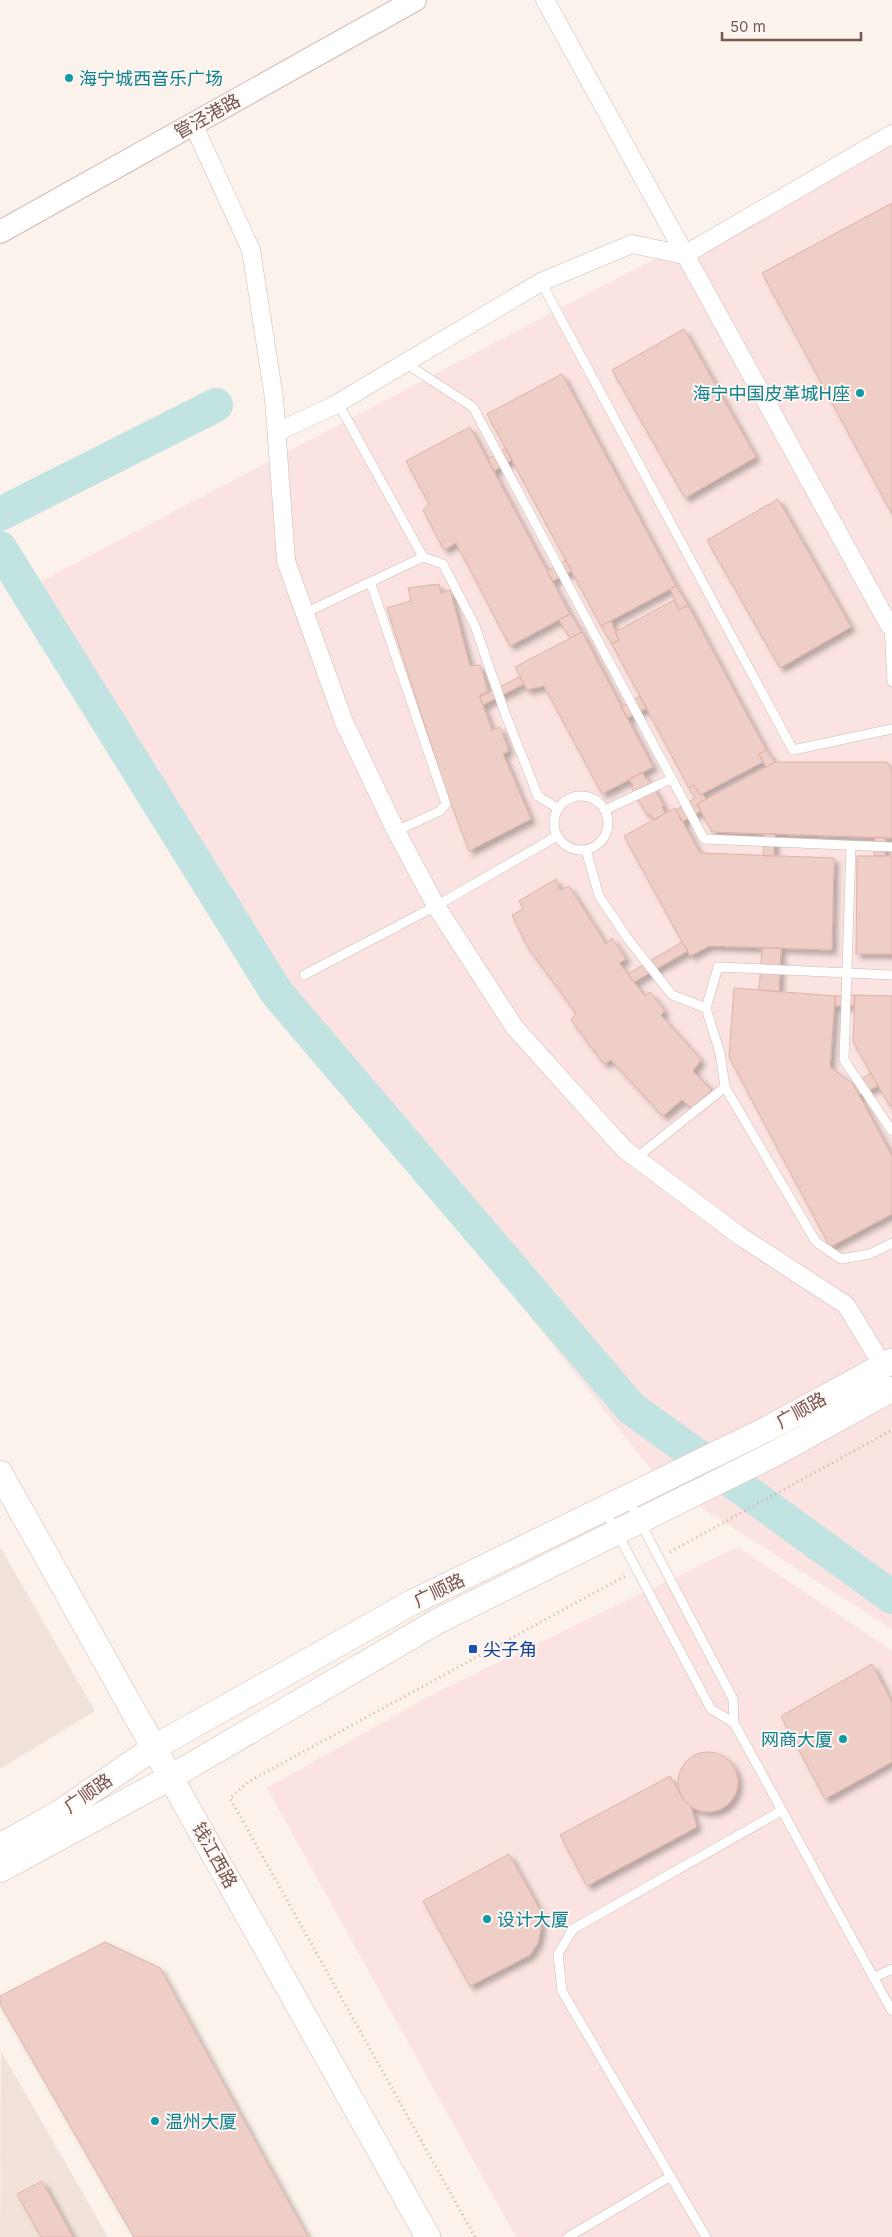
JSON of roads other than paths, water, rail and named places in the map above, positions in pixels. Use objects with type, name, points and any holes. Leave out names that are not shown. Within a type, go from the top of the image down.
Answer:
[{"type":"main road","name":"广顺路","points":[[0,1846],[60,1813],[155,1747],[411,1603],[628,1499],[767,1429],[889,1372]]},
{"type":"main road","name":"广顺路","points":[[0,1870],[171,1777],[438,1621],[778,1452],[889,1372]]},
{"type":"main road","name":"钱江西路","points":[[0,1473],[428,2237]]},
{"type":"street","name":"管泾港路","points":[[0,232],[415,0]]},
{"type":"street","points":[[545,0],[684,255],[891,624]]},
{"type":"street","points":[[193,124],[251,250],[274,398],[286,561],[344,722],[396,830],[436,906],[515,1028],[624,1149],[740,1236],[846,1305],[889,1372]]},
{"type":"street","points":[[277,432],[338,403],[540,282],[632,244],[684,255],[892,134]]},
{"type":"lane","points":[[540,282],[794,750],[892,729]]},
{"type":"lane","points":[[405,363],[473,407],[704,839],[892,848]]},
{"type":"lane","points":[[338,403],[423,557],[443,564],[475,626],[506,716],[538,796],[557,808]]},
{"type":"lane","points":[[305,614],[423,557]]},
{"type":"lane","points":[[370,584],[446,804],[440,811],[396,830]]},
{"type":"lane","points":[[891,624],[892,682]]},
{"type":"lane","points":[[605,810],[671,779]]},
{"type":"lane","points":[[582,795],[591,797],[605,810],[608,818],[606,835],[594,847],[586,850],[569,848],[556,836],[554,827],[557,808],[564,801],[582,795]]},
{"type":"lane","points":[[304,975],[436,906],[556,836]]},
{"type":"lane","points":[[851,846],[844,1060],[889,1116],[892,1131]]},
{"type":"lane","points":[[586,850],[599,896],[628,939],[672,995],[706,1008]]},
{"type":"lane","points":[[892,975],[718,968],[706,1008],[720,1053],[725,1087],[816,1242],[840,1259],[870,1254],[892,1243]]},
{"type":"lane","points":[[636,1158],[725,1087]]},
{"type":"lane","points":[[628,1499],[732,1699],[734,1723],[892,2011]]},
{"type":"lane","points":[[605,1509],[711,1709],[734,1723]]},
{"type":"lane","points":[[706,2237],[562,1991],[558,1954],[573,1929],[781,1811]]},
{"type":"lane","points":[[873,1978],[892,1969]]},
{"type":"lane","points":[[568,2237],[671,2176]]},
{"type":"waterway","points":[[0,514],[216,405]]},
{"type":"waterway","points":[[0,548],[277,993],[631,1408],[892,1597]]},
{"type":"place","name":"海宁城西音乐广场","points":[[69,78]]},
{"type":"place","name":"海宁中国皮革城H座","points":[[860,393]]},
{"type":"place","name":"尖子角","points":[[473,1649]]},
{"type":"place","name":"网商大厦","points":[[843,1739]]},
{"type":"place","name":"设计大厦","points":[[487,1919]]},
{"type":"place","name":"温州大厦","points":[[155,2121]]}]
